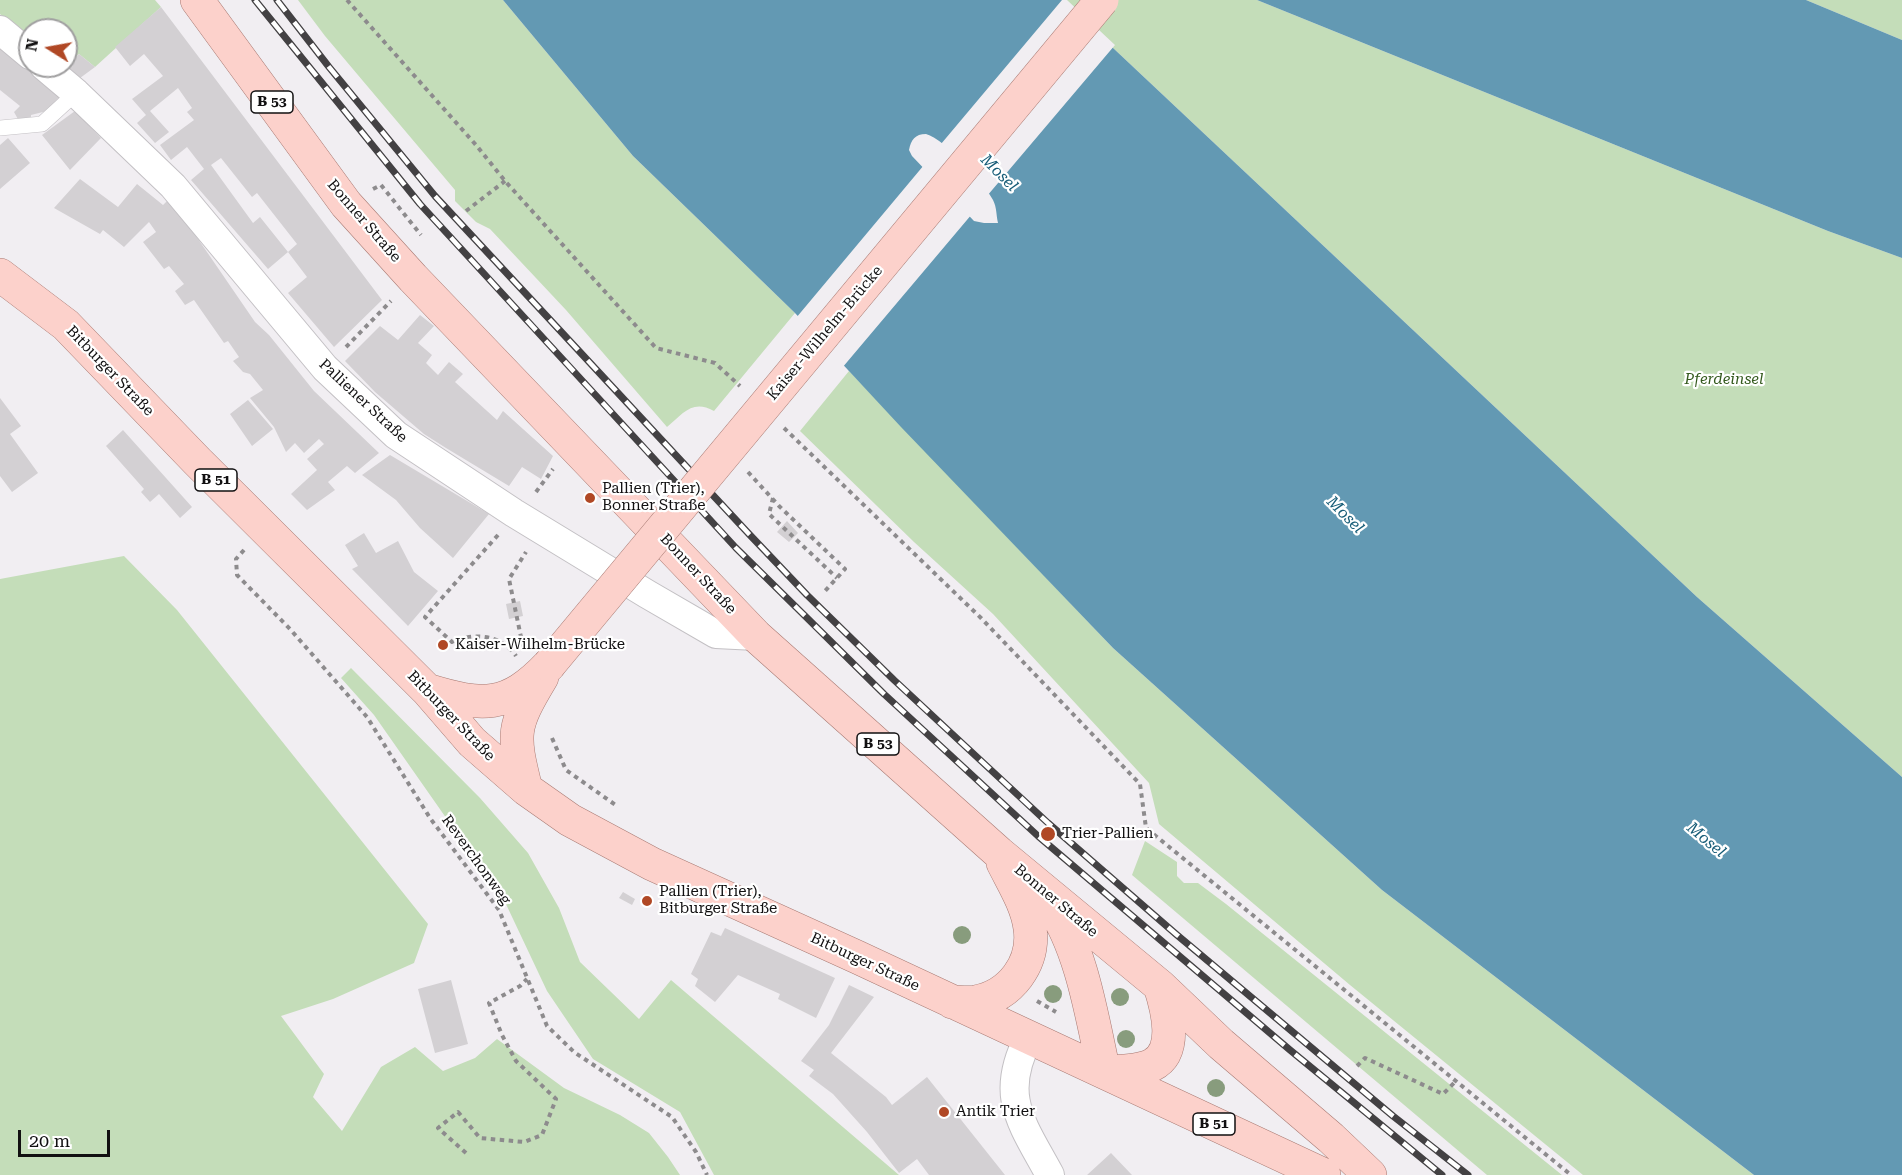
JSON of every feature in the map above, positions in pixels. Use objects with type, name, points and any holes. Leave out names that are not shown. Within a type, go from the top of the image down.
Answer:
[{"type":"main road","name":"Bonner Straße","points":[[197,0],[346,204],[413,278],[572,441],[756,636],[1041,890],[1160,986],[1221,1044],[1331,1138],[1370,1175]]},
{"type":"main road","name":"Kaiser-Wilhelm-Brücke","points":[[427,690],[450,697],[481,701],[505,699],[533,682],[1102,0]]},
{"type":"main road","name":"Bitburger Straße","points":[[0,275],[66,325],[197,461],[427,690],[472,741],[526,789],[570,820],[652,864],[1324,1175]]},
{"type":"main road","name":"Kaiser-Wilhelm-Brücke","points":[[526,789],[517,753],[516,729],[526,704],[549,665]]},
{"type":"main road","points":[[952,1002],[973,1002],[986,999],[1002,991],[1025,967],[1030,950],[1030,927],[1026,912],[999,853]]},
{"type":"main road","points":[[1041,890],[1053,906],[1067,933],[1081,969],[1104,1072],[1146,1067],[1156,1063],[1163,1054],[1168,1039],[1168,1022],[1160,986]]},
{"type":"street","points":[[0,30],[18,45]]},
{"type":"street","name":"Palliener Straße","points":[[58,78],[173,186],[326,368],[396,435],[507,523],[541,529],[716,634],[756,636]]},
{"type":"street","points":[[1029,1037],[1021,1051],[1015,1072],[1014,1096],[1020,1120],[1050,1175]]},
{"type":"lane","points":[[0,128],[42,124],[76,93]]},
{"type":"path","points":[[347,0],[476,145],[505,181],[656,348],[715,363],[740,387]]},
{"type":"path","points":[[466,212],[505,181]]},
{"type":"path","points":[[381,185],[427,243]]},
{"type":"path","points":[[326,368],[391,300]]},
{"type":"path","points":[[782,426],[981,618],[1140,784],[1146,828],[1571,1175]]},
{"type":"path","points":[[507,661],[518,658],[511,648],[498,640],[467,637],[452,642],[425,617],[507,523],[529,502],[572,441]]},
{"type":"path","points":[[746,470],[779,506],[845,569],[825,591]]},
{"type":"path","points":[[772,498],[769,513],[837,578]]},
{"type":"path","points":[[522,643],[509,579],[541,529]]},
{"type":"path","name":"Reverchonweg","points":[[244,549],[236,558],[237,575],[290,629],[367,717],[430,818],[499,910],[547,1026],[574,1052],[672,1117],[696,1152],[707,1175]]},
{"type":"path","points":[[552,741],[566,770],[625,812]]},
{"type":"path","points":[[466,1153],[438,1128],[458,1112],[480,1138],[524,1142],[542,1135],[556,1099],[516,1061],[489,1003],[520,986],[527,979]]},
{"type":"path","points":[[1010,984],[1080,1026],[1089,1009]]},
{"type":"path","points":[[1357,1066],[1365,1058],[1443,1094],[1455,1081]]},
{"type":"green space","points":[[0,0],[155,0],[161,7],[95,67],[78,55],[78,18],[18,18],[18,30],[0,14]]},
{"type":"green space","points":[[298,0],[503,0],[633,156],[795,313],[714,411],[694,407],[667,427],[566,310],[490,229],[476,222],[455,201],[455,190],[325,36]]},
{"type":"green space","name":"Pferdeinsel","points":[[1062,0],[1257,0],[1828,231],[1902,258],[1902,777],[1697,597]]},
{"type":"green space","points":[[1806,0],[1902,0],[1902,40]]},
{"type":"green space","points":[[849,371],[1113,648],[1382,890],[1754,1175],[1583,1175],[1350,985],[1159,824],[1149,783],[993,614],[914,542],[800,431]]},
{"type":"green space","points":[[124,556],[177,610],[428,924],[414,963],[333,999],[281,1016],[324,1074],[313,1097],[342,1131],[381,1067],[415,1047],[443,1071],[475,1058],[497,1039],[564,1088],[620,1115],[649,1133],[680,1175],[0,1175],[0,579]]},
{"type":"green space","points":[[351,668],[480,798],[528,853],[559,908],[580,962],[639,1019],[671,980],[899,1175],[714,1175],[680,1112],[593,1059],[547,991],[505,902],[374,715],[341,678]]},
{"type":"green space","points":[[1145,841],[1177,862],[1177,876],[1184,883],[1198,883],[1226,904],[1562,1175],[1487,1175],[1132,875]]},
{"type":"water","name":"Mosel","points":[[503,0],[1062,0],[1697,597],[1902,777],[1902,1175],[1754,1175],[1382,890],[1113,648],[795,313],[633,156]],"holes":[[[926,134],[963,162],[988,192],[996,209],[998,223],[974,221],[912,156],[909,150],[916,136]]]},
{"type":"water","points":[[1257,0],[1806,0],[1902,40],[1902,258],[1828,231]]},
{"type":"pier","points":[[1062,0],[1067,0],[1115,45],[987,196],[941,144]]},
{"type":"pier","points":[[924,165],[972,214],[842,368],[796,318]]},
{"type":"building","points":[[161,7],[382,300],[334,347],[288,293],[307,277],[288,252],[268,269],[191,180],[204,169],[187,147],[171,160],[160,145],[194,120],[187,112],[192,108],[178,88],[150,111],[169,132],[155,143],[137,123],[146,115],[132,99],[163,76],[144,54],[130,66],[115,47]],"holes":[[[221,158],[252,197],[257,193],[297,244],[288,252],[260,217],[253,223],[211,165]]]},
{"type":"building","points":[[0,42],[18,57],[18,78],[43,78],[62,94],[47,111],[31,115],[31,120],[19,121],[14,112],[20,106],[0,90]]},
{"type":"building","points":[[78,55],[95,67],[76,81],[74,78],[78,78]]},
{"type":"building","points":[[75,111],[101,138],[70,170],[42,135]]},
{"type":"building","points":[[8,138],[30,163],[0,189],[0,145]]},
{"type":"building","points":[[80,179],[118,207],[137,184],[163,205],[168,200],[196,236],[255,322],[269,335],[314,391],[379,453],[355,473],[347,466],[328,482],[335,490],[307,510],[291,494],[317,470],[307,459],[324,444],[319,439],[304,453],[295,443],[286,452],[274,427],[250,398],[263,390],[250,374],[243,372],[233,361],[239,357],[228,341],[224,343],[194,300],[185,305],[175,291],[184,284],[169,266],[164,269],[143,242],[156,232],[149,222],[124,247],[103,230],[100,234],[54,208]]},
{"type":"building","points":[[420,315],[434,326],[418,343],[432,355],[426,363],[438,375],[449,362],[463,374],[455,382],[497,420],[503,411],[553,456],[541,479],[522,467],[509,486],[424,434],[375,392],[345,361],[380,326],[398,340]]},
{"type":"building","points":[[0,398],[21,426],[10,434],[38,473],[12,492],[0,476]]},
{"type":"building","points":[[248,400],[273,429],[252,446],[230,414]]},
{"type":"building","points":[[123,430],[192,507],[180,518],[159,494],[150,502],[141,492],[144,489],[106,446]]},
{"type":"building","points":[[390,455],[489,514],[453,558],[420,528],[396,500],[362,475]]},
{"type":"building","points":[[787,521],[798,533],[789,542],[777,532]]},
{"type":"building","points":[[364,533],[376,553],[398,541],[414,572],[438,591],[408,626],[352,569],[358,566],[345,545]]},
{"type":"building","points":[[520,601],[523,616],[509,619],[506,604]]},
{"type":"building","points":[[623,892],[635,899],[632,905],[619,898]]},
{"type":"building","points":[[725,928],[835,978],[816,1018],[778,999],[780,994],[738,975],[715,1002],[695,986],[698,979],[691,974],[711,932],[721,936]]},
{"type":"building","points":[[451,980],[468,1044],[435,1053],[418,989]]},
{"type":"building","points":[[849,985],[874,997],[831,1053],[886,1097],[892,1105],[927,1077],[1005,1175],[929,1175],[917,1159],[899,1173],[833,1094],[809,1076],[814,1070],[801,1061],[829,1025]]},
{"type":"building","points":[[1111,1153],[1132,1175],[1087,1175]]},
{"type":"railway","points":[[255,0],[420,204],[736,548],[884,694],[1038,836],[1290,1050],[1442,1175]]},
{"type":"railway","points":[[277,0],[435,196],[807,595],[894,680],[1048,823],[1177,935],[1393,1116],[1468,1175]]},
{"type":"place","name":"Pallien (Trier), Bonner Straße","points":[[590,498]]},
{"type":"place","name":"Kaiser-Wilhelm-Brücke","points":[[443,645]]},
{"type":"place","name":"Trier-Pallien","points":[[1048,834]]},
{"type":"place","name":"Pallien (Trier), Bitburger Straße","points":[[647,901]]},
{"type":"place","name":"Antik Trier","points":[[944,1112]]}]
